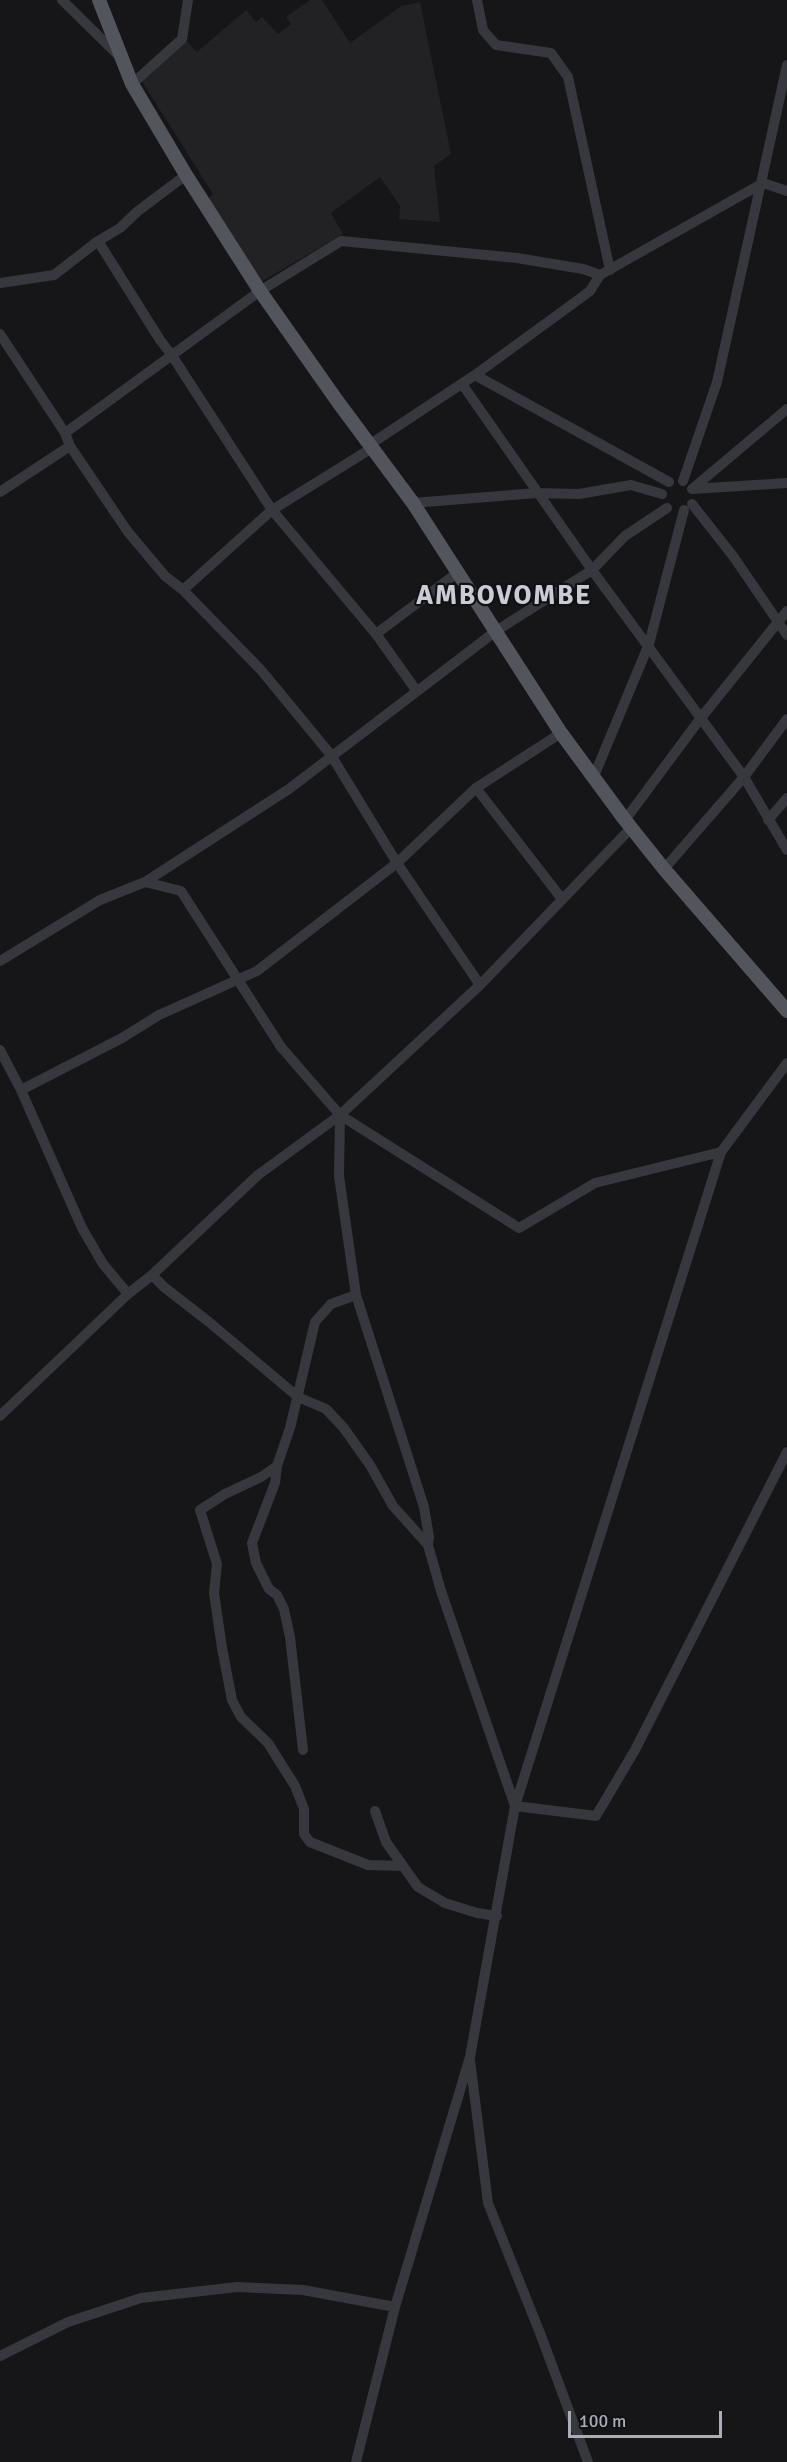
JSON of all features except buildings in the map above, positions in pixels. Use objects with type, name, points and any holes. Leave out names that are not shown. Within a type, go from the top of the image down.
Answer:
[{"type":"main road","points":[[99,0],[132,84],[186,175],[260,291],[370,447],[413,503],[561,733],[664,869],[787,1011]]},
{"type":"street","points":[[62,0],[122,60]]},
{"type":"street","points":[[132,84],[182,39],[188,0]]},
{"type":"street","points":[[477,0],[483,30],[496,45],[550,53],[568,77],[605,273]]},
{"type":"street","points":[[683,481],[717,382],[763,183],[787,65]]},
{"type":"street","points":[[0,283],[54,275],[98,241],[120,228],[138,211],[186,175]]},
{"type":"street","points":[[183,590],[272,510],[370,447],[475,375],[590,291],[605,273],[763,183],[787,190]]},
{"type":"street","points":[[98,241],[272,510],[376,634],[416,690]]},
{"type":"street","points":[[65,433],[260,291],[341,241],[517,258],[605,273]]},
{"type":"street","points":[[1,337],[128,532],[165,576],[183,590],[261,670],[331,755],[397,863],[480,985]]},
{"type":"street","points":[[475,375],[669,482],[683,481],[692,489],[787,483]]},
{"type":"street","points":[[462,384],[592,570],[744,777],[787,850]]},
{"type":"street","points":[[594,776],[649,645],[692,489],[787,409]]},
{"type":"street","points":[[0,492],[70,446]]},
{"type":"street","points":[[669,482],[662,494],[667,508],[672,511],[688,507]]},
{"type":"street","points":[[413,503],[537,493],[579,494],[631,485],[662,494]]},
{"type":"street","points":[[688,507],[733,555],[787,635]]},
{"type":"street","points":[[0,961],[100,900],[145,882],[289,789],[496,631],[592,570],[625,536],[667,508]]},
{"type":"street","points":[[376,634],[457,573]]},
{"type":"street","points":[[0,1416],[128,1293],[152,1275],[258,1175],[340,1115],[480,985],[562,899],[628,824],[700,719],[787,611]]},
{"type":"street","points":[[664,869],[744,777],[787,719]]},
{"type":"street","points":[[21,1090],[122,1038],[159,1015],[257,971],[397,863],[476,788],[561,733]]},
{"type":"street","points":[[476,788],[562,899]]},
{"type":"street","points":[[768,820],[787,798]]},
{"type":"street","points":[[145,882],[181,891],[281,1047],[340,1115],[519,1228],[595,1184],[721,1152]]},
{"type":"street","points":[[0,1050],[21,1090],[82,1228],[103,1264],[128,1293]]},
{"type":"street","points":[[356,2462],[395,2307],[470,2056],[516,1806],[721,1152],[787,1064]]},
{"type":"street","points":[[340,1115],[339,1176],[356,1295],[424,1508],[429,1537],[428,1545],[441,1591],[516,1806]]},
{"type":"street","points":[[152,1275],[298,1397],[326,1409],[343,1427],[370,1465],[393,1506],[428,1545]]},
{"type":"street","points":[[303,1750],[290,1637],[284,1609],[278,1595],[268,1589],[256,1563],[252,1543],[275,1483],[277,1466],[298,1397],[315,1322],[330,1304],[356,1295]]},
{"type":"street","points":[[516,1806],[596,1816],[635,1750],[787,1452]]},
{"type":"street","points":[[277,1466],[200,1510],[217,1564],[214,1593],[232,1700],[241,1717],[268,1743],[295,1786],[304,1809],[304,1834],[310,1842],[368,1865],[403,1866]]},
{"type":"street","points":[[375,1811],[386,1842],[418,1887],[445,1903],[477,1913],[497,1916]]},
{"type":"street","points":[[470,2056],[488,2203],[588,2462]]},
{"type":"street","points":[[0,2356],[68,2322],[141,2298],[237,2287],[303,2290],[395,2307]]},
{"type":"shaded area","points":[[310,0],[322,0],[350,43],[401,6],[420,2],[451,154],[434,166],[440,222],[399,219],[400,206],[380,177],[331,213],[343,234],[259,283],[208,198],[213,194],[141,80],[185,39],[197,52],[246,10],[256,22],[262,17],[278,34],[291,24],[286,17]]},
{"type":"district","name":"AMBOVOMBE","points":[[504,597]]}]
